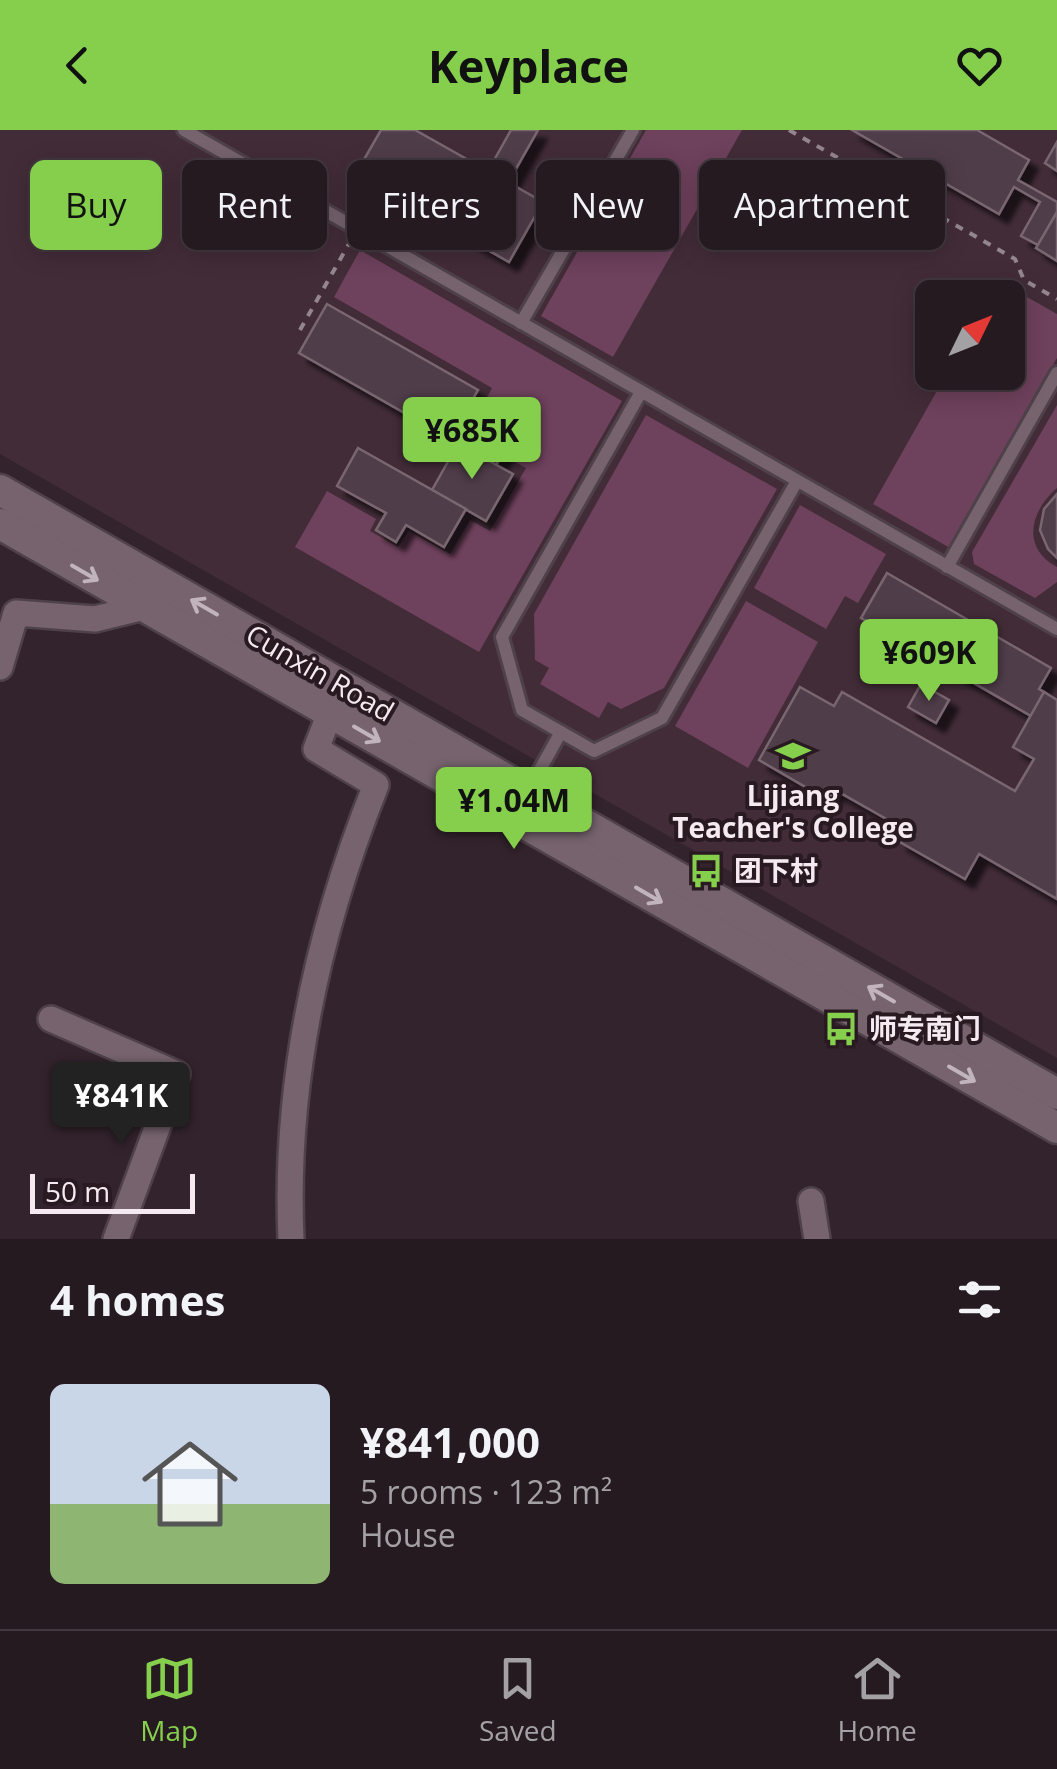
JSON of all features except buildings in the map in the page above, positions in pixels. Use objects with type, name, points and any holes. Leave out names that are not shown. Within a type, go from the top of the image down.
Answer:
[{"type":"street","name":"Cunxin Road","points":[[0,490],[1057,1094]]},
{"type":"street","name":"Cunxin Road","points":[[0,524],[1057,1128]]},
{"type":"street","points":[[0,666],[16,613],[95,619],[144,607]]},
{"type":"street","points":[[292,1239],[290,1163],[304,1024],[332,906],[376,784],[316,749],[330,712]]},
{"type":"street","points":[[50,1019],[177,1074],[116,1239]]},
{"type":"street","points":[[812,1201],[817,1239]]},
{"type":"lane","points":[[184,130],[347,223]]},
{"type":"lane","points":[[521,323],[633,130]]},
{"type":"lane","points":[[394,250],[1057,629]]},
{"type":"lane","points":[[947,567],[1057,373]]},
{"type":"lane","points":[[641,392],[502,637],[522,710],[594,751],[662,718],[797,481]]},
{"type":"lane","points":[[528,792],[561,732]]},
{"type":"path","points":[[790,130],[1016,259],[1024,280],[1057,299]]},
{"type":"path","points":[[300,330],[347,247]]},
{"type":"shaded area","name":"Lijiang Teacher's College","points":[[0,130],[1057,130],[1057,1058],[0,454]]},
{"type":"shaded area","points":[[646,130],[742,130],[725,160],[699,160],[699,206],[679,241],[679,160],[629,160]]},
{"type":"shaded area","points":[[360,250],[622,401],[479,652],[295,547],[327,491],[376,519],[370,531],[398,547],[409,531],[450,554],[470,520],[490,531],[526,468],[508,458],[522,432],[481,408],[492,388],[334,297]]},
{"type":"shaded area","points":[[578,250],[674,250],[613,357],[541,316]]},
{"type":"shaded area","points":[[1025,296],[1057,314],[1057,358],[950,548],[873,504],[937,390],[1025,390]]},
{"type":"shaded area","points":[[1057,405],[1057,488],[1041,507],[1033,529],[1038,550],[1057,567],[1057,582],[1035,598],[974,564],[972,552]]},
{"type":"shaded area","points":[[646,415],[777,489],[664,688],[621,709],[608,702],[599,718],[540,684],[549,668],[535,660],[534,614]]},
{"type":"shaded area","points":[[800,505],[886,554],[858,603],[845,596],[826,629],[754,588]]},
{"type":"shaded area","points":[[746,601],[818,642],[748,768],[675,726]]},
{"type":"place","name":"Lijiang Teacher's College","points":[[793,756]]},
{"type":"place","name":"团下村","points":[[706,871]]},
{"type":"place","name":"师专南门","points":[[841,1029]]}]
